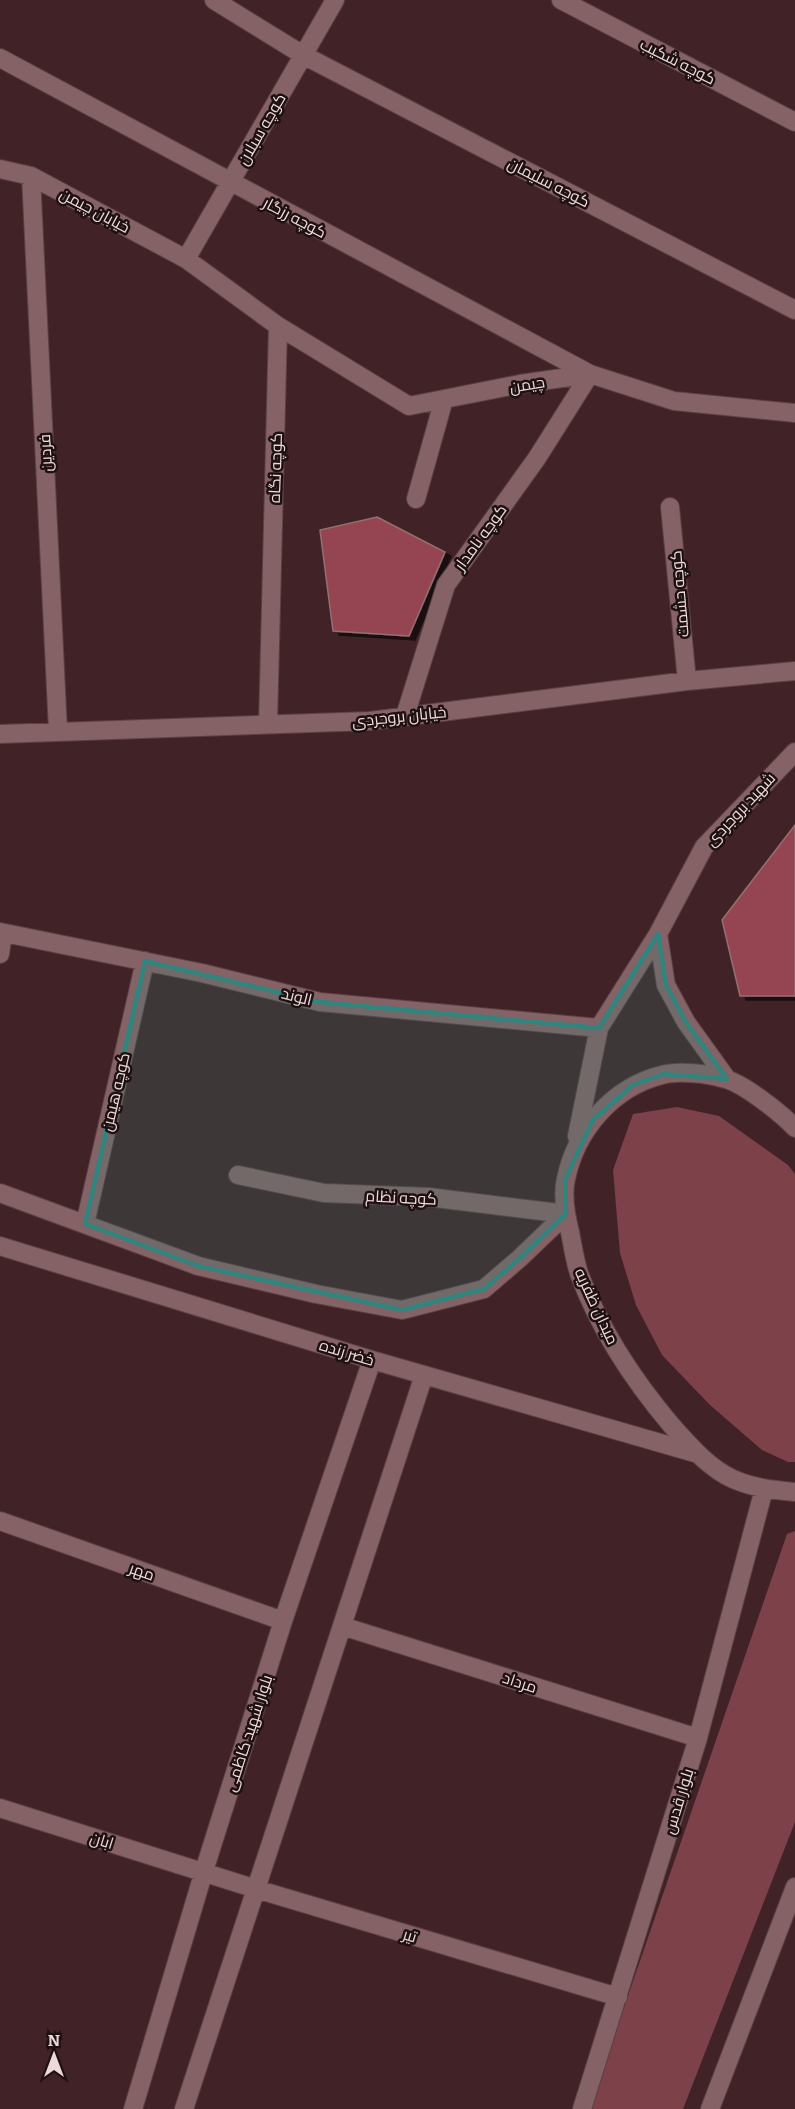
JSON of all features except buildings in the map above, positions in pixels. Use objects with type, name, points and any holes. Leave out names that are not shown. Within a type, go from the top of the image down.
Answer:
[{"type":"street","name":"کوچه سلیمان","points":[[214,0],[303,55],[795,310]]},
{"type":"street","name":"کوچه سبلان","points":[[186,259],[335,0]]},
{"type":"street","name":"کوچه شکیب","points":[[561,0],[795,122]]},
{"type":"street","name":"کوچه رزگار","points":[[0,58],[590,375]]},
{"type":"street","name":"خیابان چیمن","points":[[0,169],[31,176],[186,259]]},
{"type":"street","name":"فردین","points":[[31,176],[58,731]]},
{"type":"street","points":[[186,259],[278,326]]},
{"type":"street","name":"چیمن","points":[[278,326],[409,406],[520,384],[590,375],[674,401],[795,414]]},
{"type":"street","name":"کوچه نگاه","points":[[268,724],[278,326]]},
{"type":"street","name":"کوچه نامدار","points":[[405,716],[446,585],[537,458],[590,375]]},
{"type":"street","points":[[416,499],[444,399]]},
{"type":"street","name":"کوچه حشمت","points":[[670,507],[687,681]]},
{"type":"street","name":"خیابان بروجردی","points":[[0,734],[370,720],[687,681],[795,671]]},
{"type":"street","name":"شهید بروجردی","points":[[599,1028],[658,934],[704,847],[795,752]]},
{"type":"street","points":[[0,954],[2,932]]},
{"type":"street","name":"الوند","points":[[2,932],[145,961],[321,1002],[599,1028]]},
{"type":"street","points":[[658,934],[666,985],[686,1022],[727,1079]]},
{"type":"street","name":"کوچه هیمن","points":[[85,1224],[145,961]]},
{"type":"street","points":[[574,1154],[599,1028]]},
{"type":"street","name":"میدان ظفریه","points":[[792,1122],[727,1079],[696,1074],[664,1074],[633,1085],[612,1100],[592,1120],[574,1154],[565,1180],[566,1214],[580,1275],[606,1331],[635,1380],[695,1453],[732,1479],[764,1490],[795,1492]]},
{"type":"street","name":"کوچه نظام","points":[[238,1174],[324,1193],[428,1197],[566,1214]]},
{"type":"street","points":[[0,1193],[198,1266],[316,1294],[402,1310],[484,1289],[566,1214]]},
{"type":"street","name":"خضر زنده","points":[[0,1246],[372,1360],[695,1453]]},
{"type":"street","name":"بلوار شهید کاظمی","points":[[133,2109],[204,1871],[283,1621],[372,1360]]},
{"type":"street","points":[[184,2109],[424,1375]]},
{"type":"street","name":"بلوار قدس","points":[[582,2109],[698,1738],[764,1490]]},
{"type":"street","name":"مهر","points":[[0,1521],[283,1621]]},
{"type":"street","name":"مرداد","points":[[342,1626],[698,1738]]},
{"type":"street","name":"ابان","points":[[0,1808],[204,1871]]},
{"type":"street","name":"تیر","points":[[204,1871],[256,1889],[618,1997]]},
{"type":"street","points":[[710,2109],[795,1887]]},
{"type":"highlighted area","points":[[658,934],[666,985],[686,1022],[727,1079],[664,1074],[633,1085],[593,1120],[565,1180],[566,1214],[484,1289],[402,1310],[198,1266],[85,1224],[145,961],[320,1002],[599,1028]]},
{"type":"shaded area","points":[[677,1107],[719,1116],[788,1165],[795,1174],[795,1462],[788,1462],[762,1450],[710,1405],[662,1355],[636,1305],[620,1253],[613,1170],[633,1114]]},
{"type":"shaded area","points":[[795,1531],[795,1822],[683,2109],[589,2109],[787,1534]]}]
